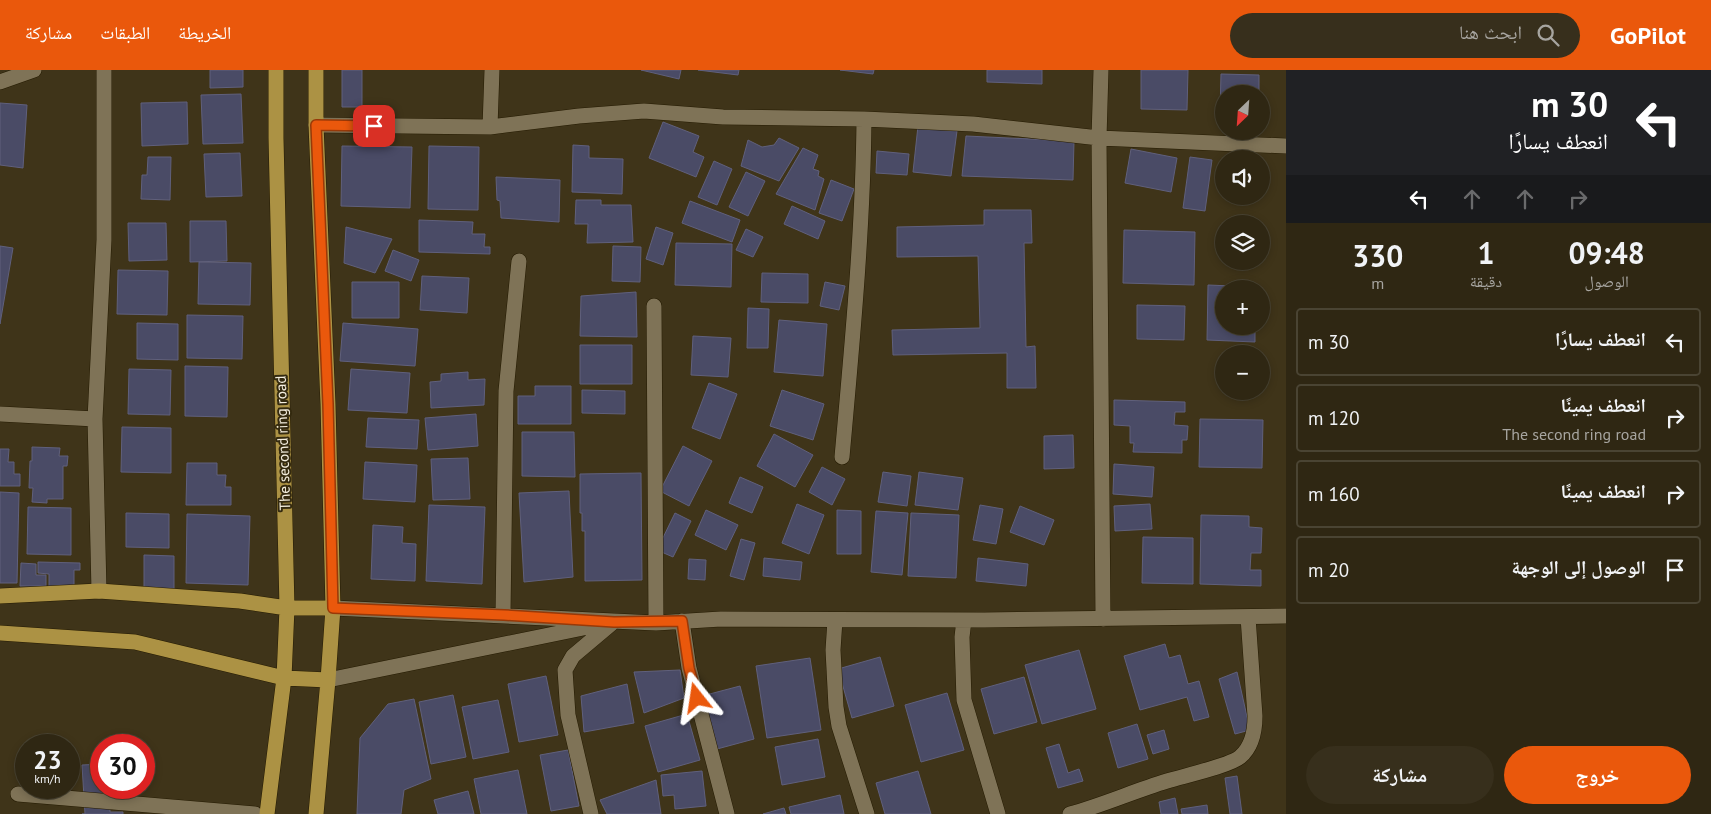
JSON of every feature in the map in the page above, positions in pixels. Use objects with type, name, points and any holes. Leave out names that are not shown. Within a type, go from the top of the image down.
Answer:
[{"type":"main road","name":"The second ring road","points":[[267,814],[284,678],[287,608],[276,158],[276,70]]},
{"type":"main road","points":[[316,70],[316,125],[328,404],[333,608],[316,814]]},
{"type":"main road","points":[[0,596],[98,591],[240,601],[287,608],[333,608]]},
{"type":"main road","points":[[0,633],[135,642],[284,678],[328,680]]},
{"type":"street","points":[[0,82],[34,70]]},
{"type":"street","points":[[98,591],[95,419],[104,240],[104,70]]},
{"type":"street","points":[[490,127],[492,70]]},
{"type":"street","points":[[1101,70],[1099,138],[1103,618]]},
{"type":"street","points":[[316,125],[490,127],[579,116],[644,111],[723,117],[864,119],[973,124],[1099,138],[1286,146]]},
{"type":"street","points":[[842,457],[864,165],[864,119]]},
{"type":"street","points":[[504,615],[506,391],[520,262]]},
{"type":"street","points":[[654,306],[656,622]]},
{"type":"street","points":[[0,414],[95,419]]},
{"type":"street","points":[[333,608],[504,615],[614,622],[721,619],[964,620],[1286,616]]},
{"type":"street","points":[[1070,814],[1097,810],[1166,781],[1238,760],[1247,750],[1255,732],[1248,617]]},
{"type":"street","points":[[835,620],[833,650],[839,726],[867,814]]},
{"type":"street","points":[[964,620],[962,636],[964,700],[998,814]]},
{"type":"street","points":[[682,621],[689,668],[727,814]]},
{"type":"street","points":[[328,680],[614,622]]},
{"type":"street","points":[[591,814],[568,715],[565,670],[573,656],[614,622]]},
{"type":"street","points":[[77,799],[255,814]]},
{"type":"building","points":[[210,70],[243,70],[243,87],[210,88]]},
{"type":"building","points":[[342,70],[362,70],[362,107],[342,107]]},
{"type":"building","points":[[641,70],[681,70],[679,79]]},
{"type":"building","points":[[698,70],[739,70],[738,75]]},
{"type":"building","points":[[840,70],[874,70],[873,74]]},
{"type":"building","points":[[987,70],[1042,70],[1042,84],[987,82]]},
{"type":"building","points":[[1141,70],[1188,70],[1187,110],[1141,109]]},
{"type":"building","points":[[1221,74],[1259,75],[1259,85],[1221,85]]},
{"type":"building","points":[[241,94],[243,143],[203,144],[201,95]]},
{"type":"building","points":[[187,102],[188,144],[142,146],[141,103]]},
{"type":"building","points":[[0,103],[27,105],[23,168],[0,165]]},
{"type":"building","points":[[663,122],[699,136],[693,152],[704,157],[696,177],[649,158]]},
{"type":"building","points":[[918,126],[957,131],[951,176],[913,172]]},
{"type":"building","points":[[966,136],[1074,141],[1073,180],[962,176]]},
{"type":"building","points":[[779,138],[799,148],[779,181],[741,166],[748,140],[762,147],[774,145]]},
{"type":"building","points":[[573,145],[589,146],[589,158],[623,159],[622,194],[572,192]]},
{"type":"building","points":[[342,146],[412,147],[410,208],[341,206]]},
{"type":"building","points":[[429,146],[479,147],[478,210],[428,209]]},
{"type":"building","points":[[803,148],[818,155],[813,169],[819,171],[818,176],[824,179],[815,210],[776,194]]},
{"type":"building","points":[[1131,149],[1177,158],[1171,192],[1125,183]]},
{"type":"building","points":[[877,151],[909,154],[907,175],[876,173]]},
{"type":"building","points":[[240,153],[242,196],[206,197],[204,154]]},
{"type":"building","points":[[148,157],[171,157],[170,200],[141,199],[142,175],[147,175]]},
{"type":"building","points":[[1190,157],[1212,160],[1205,211],[1183,208]]},
{"type":"building","points":[[714,161],[732,169],[717,205],[698,197]]},
{"type":"building","points":[[746,172],[765,181],[748,216],[729,207]]},
{"type":"building","points":[[496,177],[560,180],[559,222],[501,218],[500,201],[497,200]]},
{"type":"building","points":[[831,180],[854,189],[842,221],[819,213]]},
{"type":"building","points":[[576,200],[601,200],[601,205],[631,205],[633,242],[587,243],[588,224],[575,224]]},
{"type":"building","points":[[690,201],[740,220],[732,242],[682,223]]},
{"type":"building","points":[[792,206],[825,221],[818,239],[784,224]]},
{"type":"building","points":[[984,210],[1031,210],[1032,243],[1024,243],[1026,347],[1035,346],[1036,388],[1007,388],[1007,353],[893,355],[892,330],[980,328],[978,256],[897,257],[897,227],[984,225]]},
{"type":"building","points":[[419,220],[473,222],[472,234],[485,234],[484,247],[490,247],[490,254],[419,252]]},
{"type":"building","points":[[190,221],[226,221],[227,261],[190,262]]},
{"type":"building","points":[[128,223],[166,223],[167,260],[129,261]]},
{"type":"building","points":[[346,227],[392,239],[375,273],[344,263]]},
{"type":"building","points":[[656,227],[673,233],[663,265],[646,259]]},
{"type":"building","points":[[746,229],[763,237],[753,257],[736,250]]},
{"type":"building","points":[[1124,230],[1195,232],[1194,285],[1123,283]]},
{"type":"building","points":[[676,243],[732,244],[731,287],[675,285]]},
{"type":"building","points":[[0,246],[13,248],[0,324]]},
{"type":"building","points":[[613,246],[641,247],[640,282],[612,281]]},
{"type":"building","points":[[393,250],[419,260],[411,281],[385,271]]},
{"type":"building","points":[[199,262],[251,263],[250,305],[198,304]]},
{"type":"building","points":[[118,270],[168,271],[167,315],[117,314]]},
{"type":"building","points":[[762,273],[808,274],[808,303],[761,302]]},
{"type":"building","points":[[422,276],[469,278],[467,313],[420,310]]},
{"type":"building","points":[[352,282],[399,282],[399,318],[352,318]]},
{"type":"building","points":[[825,282],[845,286],[839,310],[820,306]]},
{"type":"building","points":[[1208,285],[1215,285],[1215,335],[1255,335],[1255,342],[1207,340]]},
{"type":"building","points":[[636,292],[637,337],[580,336],[581,296]]},
{"type":"building","points":[[1137,305],[1185,306],[1184,340],[1137,339]]},
{"type":"building","points":[[748,308],[769,309],[768,348],[747,348]]},
{"type":"building","points":[[187,315],[243,316],[242,359],[187,358]]},
{"type":"building","points":[[779,320],[827,324],[823,376],[774,372]]},
{"type":"building","points":[[137,323],[178,324],[178,360],[137,359]]},
{"type":"building","points":[[343,323],[418,329],[415,366],[340,361]]},
{"type":"building","points":[[693,336],[731,338],[728,377],[691,375]]},
{"type":"building","points":[[580,345],[632,345],[632,384],[580,384]]},
{"type":"building","points":[[185,366],[228,367],[227,417],[185,416]]},
{"type":"building","points":[[129,369],[171,370],[170,415],[128,414]]},
{"type":"building","points":[[351,369],[410,373],[407,413],[348,410]]},
{"type":"building","points":[[468,372],[468,380],[485,379],[484,405],[431,408],[430,382],[441,381],[441,374]]},
{"type":"building","points":[[709,383],[737,394],[720,439],[692,428]]},
{"type":"building","points":[[535,386],[571,386],[571,424],[518,424],[518,396],[535,396]]},
{"type":"building","points":[[582,390],[625,391],[625,414],[582,413]]},
{"type":"building","points":[[782,390],[824,404],[813,440],[770,426]]},
{"type":"building","points":[[1114,400],[1185,402],[1185,412],[1175,412],[1174,425],[1188,426],[1187,440],[1182,440],[1182,453],[1133,452],[1134,443],[1130,443],[1130,426],[1114,425]]},
{"type":"building","points":[[476,414],[478,446],[428,450],[425,418]]},
{"type":"building","points":[[368,418],[419,420],[417,449],[366,447]]},
{"type":"building","points":[[1200,419],[1263,420],[1262,468],[1199,467]]},
{"type":"building","points":[[122,427],[171,428],[171,473],[121,472]]},
{"type":"building","points":[[522,432],[574,432],[575,477],[522,476]]},
{"type":"building","points":[[774,434],[813,455],[795,487],[757,466]]},
{"type":"building","points":[[1073,435],[1074,468],[1044,469],[1044,436]]},
{"type":"building","points":[[683,446],[712,461],[689,506],[660,491]]},
{"type":"building","points":[[32,447],[60,448],[59,456],[68,456],[67,466],[63,466],[63,499],[47,499],[47,503],[32,502],[33,488],[29,488]]},
{"type":"building","points":[[0,449],[9,449],[8,462],[14,462],[14,474],[20,474],[20,486],[0,486]]},
{"type":"building","points":[[468,458],[470,499],[433,500],[431,459]]},
{"type":"building","points":[[365,462],[417,465],[415,502],[363,499]]},
{"type":"building","points":[[187,463],[217,463],[217,475],[226,475],[225,487],[231,487],[231,505],[186,505]]},
{"type":"building","points":[[1114,464],[1154,467],[1152,497],[1113,494]]},
{"type":"building","points":[[822,467],[845,479],[832,505],[809,492]]},
{"type":"building","points":[[883,472],[911,476],[907,506],[878,502]]},
{"type":"building","points":[[919,472],[963,478],[958,510],[915,505]]},
{"type":"building","points":[[641,473],[642,580],[585,581],[585,531],[582,531],[582,513],[580,513],[580,474]]},
{"type":"building","points":[[740,477],[763,487],[752,513],[729,503]]},
{"type":"building","points":[[569,491],[573,577],[524,582],[519,493]]},
{"type":"building","points":[[0,492],[19,493],[17,583],[0,583]]},
{"type":"building","points":[[797,504],[824,515],[809,554],[782,543]]},
{"type":"building","points":[[1150,504],[1152,529],[1115,531],[1114,506]]},
{"type":"building","points":[[429,505],[485,507],[482,584],[426,581]]},
{"type":"building","points":[[980,505],[1003,509],[996,544],[973,540]]},
{"type":"building","points":[[1020,506],[1054,520],[1044,545],[1010,532]]},
{"type":"building","points":[[28,507],[71,508],[71,555],[27,554]]},
{"type":"building","points":[[706,510],[738,525],[726,550],[695,535]]},
{"type":"building","points":[[837,510],[861,511],[861,554],[837,554]]},
{"type":"building","points":[[876,511],[908,513],[902,575],[871,572]]},
{"type":"building","points":[[126,513],[169,514],[169,548],[126,547]]},
{"type":"building","points":[[675,513],[691,521],[673,557],[657,550]]},
{"type":"building","points":[[911,513],[959,515],[956,578],[908,576]]},
{"type":"building","points":[[187,514],[250,516],[248,585],[186,583]]},
{"type":"building","points":[[1201,515],[1249,516],[1249,527],[1262,528],[1261,553],[1251,553],[1250,570],[1261,570],[1261,586],[1200,584]]},
{"type":"building","points":[[373,525],[403,527],[402,543],[416,544],[415,581],[371,579]]},
{"type":"building","points":[[1143,537],[1193,538],[1193,584],[1142,583]]},
{"type":"building","points":[[741,539],[755,543],[744,580],[730,576]]},
{"type":"building","points":[[144,555],[174,556],[174,590],[144,589]]},
{"type":"building","points":[[764,558],[802,562],[800,580],[763,576]]},
{"type":"building","points":[[978,558],[1028,564],[1026,586],[976,581]]},
{"type":"building","points":[[689,559],[706,560],[705,580],[688,579]]},
{"type":"building","points":[[38,562],[80,563],[80,570],[74,570],[74,587],[49,587],[49,574],[38,573]]},
{"type":"building","points":[[21,563],[36,564],[36,575],[46,575],[46,586],[20,586]]},
{"type":"building","points":[[1165,644],[1169,658],[1180,655],[1188,684],[1199,681],[1209,717],[1194,721],[1187,697],[1140,710],[1124,656]]},
{"type":"building","points":[[1079,650],[1096,709],[1042,724],[1025,665]]},
{"type":"building","points":[[880,657],[894,706],[852,718],[838,669]]},
{"type":"building","points":[[810,658],[821,730],[767,738],[756,666]]},
{"type":"building","points":[[680,670],[684,698],[644,713],[634,672]]},
{"type":"building","points":[[1237,672],[1250,730],[1235,734],[1219,679]]},
{"type":"building","points":[[546,676],[558,735],[519,742],[508,684]]},
{"type":"building","points":[[1024,677],[1037,722],[994,734],[981,689]]},
{"type":"building","points":[[627,684],[634,723],[584,732],[581,696]]},
{"type":"building","points":[[740,686],[754,739],[717,749],[702,696]]},
{"type":"building","points":[[947,693],[964,750],[921,762],[905,705]]},
{"type":"building","points":[[453,695],[466,757],[431,764],[419,702]]},
{"type":"building","points":[[414,699],[431,779],[404,790],[401,814],[357,814],[360,738],[388,704]]},
{"type":"building","points":[[498,700],[509,752],[473,759],[462,707]]},
{"type":"building","points":[[687,714],[700,760],[658,772],[645,726]]},
{"type":"building","points":[[1137,724],[1148,759],[1118,768],[1108,733]]},
{"type":"building","points":[[1164,730],[1169,749],[1153,754],[1147,735]]},
{"type":"building","points":[[818,739],[825,777],[782,785],[775,747]]},
{"type":"building","points":[[1059,744],[1068,773],[1079,769],[1083,781],[1058,788],[1046,748]]},
{"type":"building","points":[[568,750],[579,806],[551,811],[540,755]]},
{"type":"building","points":[[82,765],[90,765],[90,799],[109,799],[110,812],[123,812],[123,814],[85,814]]},
{"type":"building","points":[[518,770],[527,814],[481,814],[474,779]]},
{"type":"building","points":[[702,771],[706,806],[675,809],[674,795],[663,796],[661,775]]},
{"type":"building","points":[[918,771],[931,814],[885,814],[876,783]]},
{"type":"building","points":[[1237,776],[1242,814],[1230,814],[1225,778]]},
{"type":"building","points":[[656,780],[661,814],[607,814],[600,800]]},
{"type":"building","points":[[468,791],[474,814],[438,814],[434,800]]},
{"type":"building","points":[[840,795],[844,814],[791,814],[789,807]]},
{"type":"building","points":[[1175,798],[1178,814],[1161,814],[1159,802]]},
{"type":"building","points":[[1207,805],[1208,814],[1182,814],[1181,809]]},
{"type":"building","points":[[784,808],[786,814],[763,814]]},
{"type":"route","points":[[374,126],[316,125],[328,404],[333,608],[504,615],[614,622],[682,621],[689,668],[697,698]]}]
